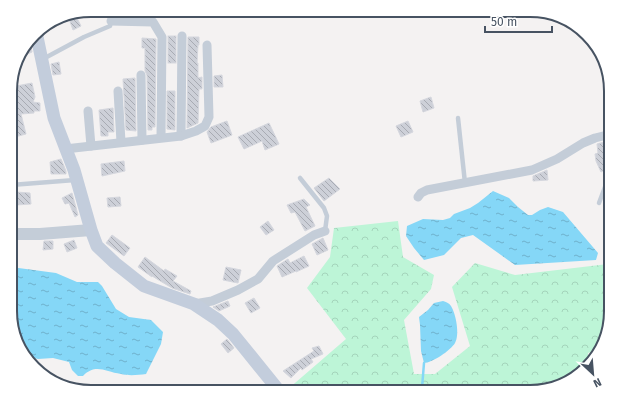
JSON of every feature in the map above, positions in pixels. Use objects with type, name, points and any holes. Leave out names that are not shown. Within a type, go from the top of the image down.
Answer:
[{"type":"main road","points":[[38,40],[54,118],[74,170],[97,246],[115,263],[144,286],[194,304],[218,320],[233,334],[274,385]]},
{"type":"street","points":[[111,21],[153,22],[162,37],[161,137]]},
{"type":"street","points":[[181,136],[182,36]]},
{"type":"street","points":[[66,149],[161,137],[181,136],[205,126],[209,117],[207,45]]},
{"type":"street","points":[[140,75],[142,140]]},
{"type":"street","points":[[118,91],[120,142]]},
{"type":"street","points":[[88,110],[91,146]]},
{"type":"street","points":[[418,197],[421,193],[427,190],[532,170],[557,159],[583,143],[604,136]]},
{"type":"street","points":[[17,234],[40,234],[91,230]]},
{"type":"street","points":[[194,304],[212,301],[238,290],[258,279],[273,261],[314,235],[325,232]]},
{"type":"lane","points":[[41,60],[84,37],[110,26],[111,21],[110,17]]},
{"type":"lane","points":[[458,118],[466,183]]},
{"type":"lane","points":[[300,178],[324,208],[327,216],[325,232]]},
{"type":"lane","points":[[17,185],[77,180]]},
{"type":"lane","points":[[599,202],[604,189]]},
{"type":"green space","points":[[398,221],[403,257],[434,275],[431,289],[404,320],[414,374],[435,374],[470,346],[452,287],[475,263],[515,275],[604,264],[603,326],[592,352],[588,354],[573,354],[573,372],[545,384],[293,385],[346,339],[307,288],[330,257],[334,228]]},
{"type":"water","points":[[493,191],[509,198],[528,215],[532,215],[548,207],[563,212],[598,253],[596,260],[515,265],[473,235],[461,238],[444,255],[424,260],[406,236],[407,226],[423,219],[443,220],[450,218],[454,214],[470,208],[478,203]]},
{"type":"water","points":[[17,268],[56,273],[77,282],[98,282],[116,309],[129,317],[151,320],[163,332],[161,344],[146,374],[127,375],[97,369],[88,372],[83,376],[78,376],[72,370],[69,362],[53,358],[34,358],[29,352],[18,326]]},
{"type":"water","points":[[443,301],[450,305],[457,324],[455,343],[436,359],[424,363],[421,351],[419,317],[434,303]]},
{"type":"building","points":[[77,19],[81,26],[73,30],[70,20]]},
{"type":"building","points":[[168,36],[176,36],[176,63],[168,63]]},
{"type":"building","points":[[188,37],[199,37],[197,63],[198,78],[202,77],[202,89],[199,89],[198,123],[187,128]]},
{"type":"building","points":[[142,38],[156,39],[155,127],[152,127],[152,130],[148,130],[147,75],[145,71],[145,48],[142,48]]},
{"type":"building","points":[[31,47],[32,52],[27,54]]},
{"type":"building","points":[[59,62],[61,74],[53,75],[51,64]]},
{"type":"building","points":[[222,75],[223,87],[214,87],[214,76]]},
{"type":"building","points":[[135,78],[136,131],[126,130],[123,79]]},
{"type":"building","points":[[32,83],[35,97],[33,102],[40,103],[40,111],[21,114],[26,134],[17,136],[17,91],[18,86]]},
{"type":"building","points":[[167,91],[175,91],[175,130],[167,129]]},
{"type":"building","points":[[431,97],[434,108],[423,112],[420,101]]},
{"type":"building","points":[[113,108],[114,132],[108,132],[108,136],[101,136],[99,110]]},
{"type":"building","points":[[227,121],[232,135],[211,143],[207,132],[211,127]]},
{"type":"building","points":[[408,121],[413,132],[401,137],[396,126]]},
{"type":"building","points":[[269,123],[279,144],[265,150],[262,141],[244,149],[238,137]]},
{"type":"building","points":[[604,142],[604,170],[601,172],[596,161],[595,154],[598,153],[597,144]]},
{"type":"building","points":[[61,159],[66,174],[51,174],[50,162]]},
{"type":"building","points":[[124,161],[125,171],[102,176],[101,164]]},
{"type":"building","points":[[547,170],[548,180],[533,181],[533,176]]},
{"type":"building","points":[[329,178],[340,189],[324,201],[314,188]]},
{"type":"building","points":[[17,192],[30,193],[31,204],[17,205]]},
{"type":"building","points":[[72,193],[78,215],[75,217],[69,203],[65,204],[62,198]]},
{"type":"building","points":[[120,197],[121,206],[108,207],[107,198]]},
{"type":"building","points":[[304,199],[310,205],[306,207],[315,226],[305,231],[295,212],[291,213],[287,205]]},
{"type":"building","points":[[268,221],[274,230],[266,235],[260,227]]},
{"type":"building","points":[[112,235],[130,248],[124,256],[106,243]]},
{"type":"building","points":[[323,238],[328,250],[317,255],[312,244]]},
{"type":"building","points":[[74,240],[77,248],[67,252],[64,244]]},
{"type":"building","points":[[44,241],[53,241],[53,249],[43,250]]},
{"type":"building","points":[[304,256],[309,266],[282,277],[277,266],[288,259],[290,263]]},
{"type":"building","points":[[145,257],[164,271],[165,269],[177,276],[173,281],[191,291],[190,294],[172,288],[138,267]]},
{"type":"building","points":[[226,267],[241,270],[238,283],[223,280]]},
{"type":"building","points":[[254,298],[260,308],[251,313],[245,303]]},
{"type":"building","points":[[228,301],[230,306],[219,311],[213,307]]},
{"type":"building","points":[[227,339],[234,348],[228,353],[221,344]]},
{"type":"building","points":[[319,346],[323,354],[311,359],[313,362],[302,370],[301,368],[291,378],[283,371],[314,351],[312,348]]},
{"type":"waterway","points":[[422,385],[424,363]]}]
